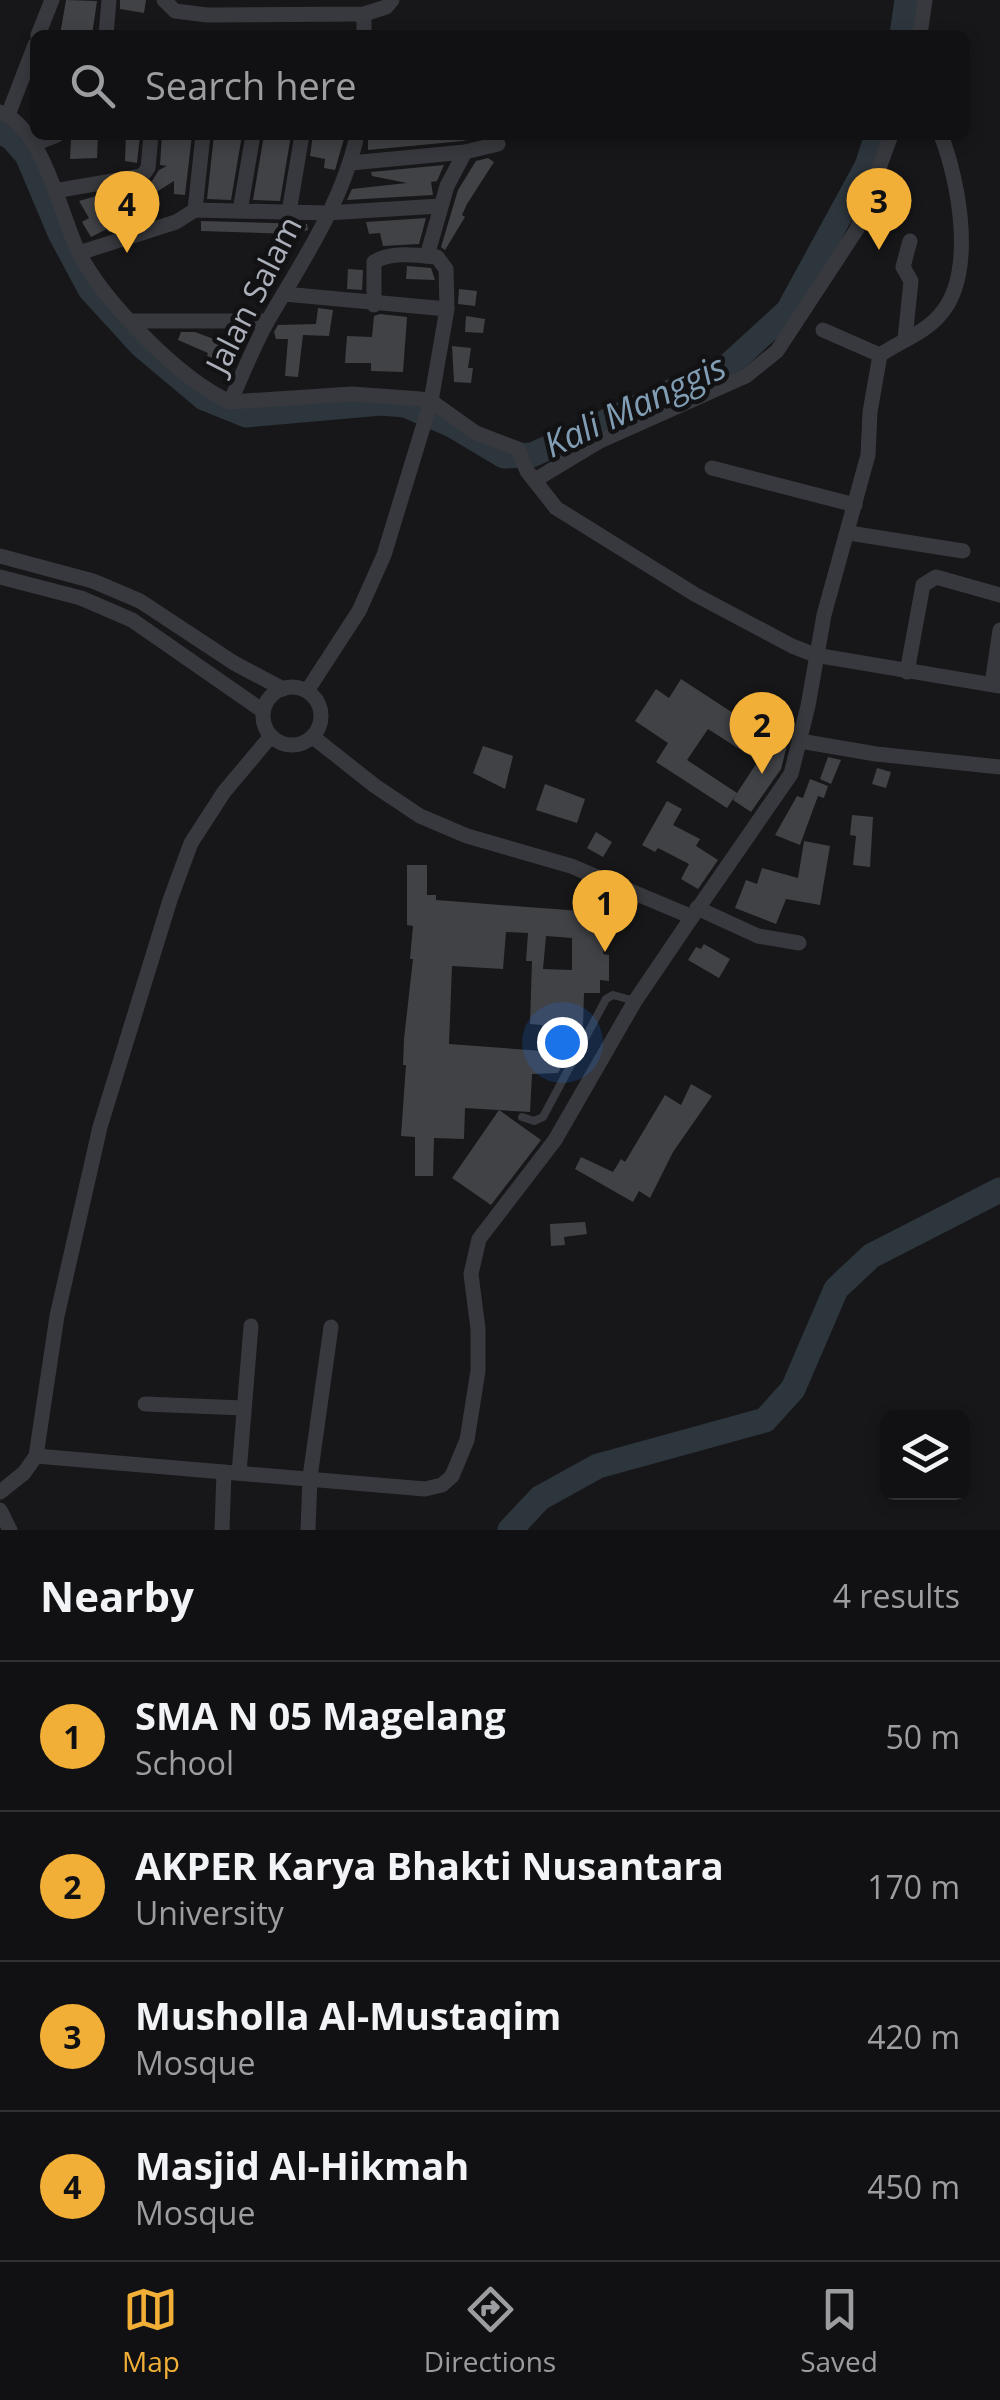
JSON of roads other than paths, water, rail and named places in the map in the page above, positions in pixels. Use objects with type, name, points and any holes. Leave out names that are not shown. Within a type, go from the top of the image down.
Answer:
[{"type":"street","points":[[40,30],[52,0]]},
{"type":"street","points":[[106,30],[109,0]]},
{"type":"street","points":[[164,0],[175,11],[364,14],[386,8],[392,0]]},
{"type":"street","points":[[921,30],[925,0]]},
{"type":"street","points":[[364,14],[364,30]]},
{"type":"street","points":[[30,55],[4,114],[34,144],[79,253],[114,306],[188,376],[230,402],[352,394],[431,403],[476,433],[518,450],[556,508],[696,595],[815,655],[996,685],[1000,630]]},
{"type":"street","points":[[34,144],[44,140]]},
{"type":"street","points":[[54,191],[142,176],[148,168],[151,140]]},
{"type":"street","points":[[195,210],[202,140]]},
{"type":"street","points":[[240,211],[252,140]]},
{"type":"street","points":[[289,212],[301,140]]},
{"type":"street","name":"Jalan Salam","points":[[230,402],[351,162],[355,140]]},
{"type":"street","points":[[531,475],[746,376],[777,351],[857,229],[889,140]]},
{"type":"street","points":[[36,1456],[426,1489],[452,1476],[467,1440],[478,1371],[478,1329],[471,1274],[479,1239],[555,1140],[635,1001],[791,774],[815,655],[868,454],[870,412],[880,355],[937,318],[950,302],[956,278],[961,246],[960,210],[944,140]]},
{"type":"street","points":[[351,162],[465,152],[498,144]]},
{"type":"street","points":[[427,256],[440,206],[465,152]]},
{"type":"street","points":[[79,253],[176,222],[195,210],[327,212],[440,206]]},
{"type":"street","points":[[904,339],[911,281],[904,267],[910,241]]},
{"type":"street","points":[[307,691],[372,588],[431,403],[447,309],[446,269],[437,256],[380,256],[374,262],[374,305]]},
{"type":"street","points":[[284,294],[447,309]]},
{"type":"street","points":[[132,321],[268,322]]},
{"type":"street","points":[[823,330],[880,355]]},
{"type":"street","points":[[712,468],[855,505]]},
{"type":"street","points":[[849,533],[962,552]]},
{"type":"street","points":[[0,556],[93,581],[140,601],[234,663],[283,689],[307,691],[321,712],[318,730],[296,745],[270,736],[263,720],[270,697],[283,689]]},
{"type":"street","points":[[0,577],[80,598],[132,620],[264,711]]},
{"type":"street","points":[[906,672],[923,585],[929,579],[936,577],[1000,595]]},
{"type":"street","points":[[0,1492],[24,1474],[36,1456],[57,1316],[100,1126],[170,900],[191,843],[224,792],[270,736]]},
{"type":"street","points":[[313,737],[374,786],[420,816],[467,836],[571,866],[758,936],[799,943]]},
{"type":"street","points":[[800,741],[876,754],[1000,767]]},
{"type":"street","points":[[222,1530],[251,1326]]},
{"type":"street","points":[[308,1530],[310,1478],[330,1326]]},
{"type":"street","points":[[145,1404],[242,1408]]},
{"type":"street","points":[[0,1510],[10,1530]]},
{"type":"lane","points":[[522,1117],[534,1121],[543,1117],[606,998],[613,995],[635,1001]]},
{"type":"waterway","name":"Kali Manggis","points":[[903,30],[907,0]]},
{"type":"waterway","name":"Kali Manggis","points":[[0,131],[27,155],[60,233],[90,289],[142,346],[204,398],[246,415],[381,403],[405,405],[452,425],[504,456],[532,455],[729,365],[788,311],[867,166],[875,140]]},
{"type":"waterway","points":[[510,1530],[540,1498],[598,1466],[765,1420],[793,1389],[836,1289],[871,1256],[1000,1190]]},
{"type":"place","name":"Musholla Al-Mustaqim","points":[[879,250]]},
{"type":"place","name":"Masjid Al-Hikmah","points":[[127,253]]},
{"type":"place","name":"AKPER Karya Bhakti Nusantara","points":[[762,774]]},
{"type":"place","name":"SMA N 05 Magelang","points":[[605,952]]}]
